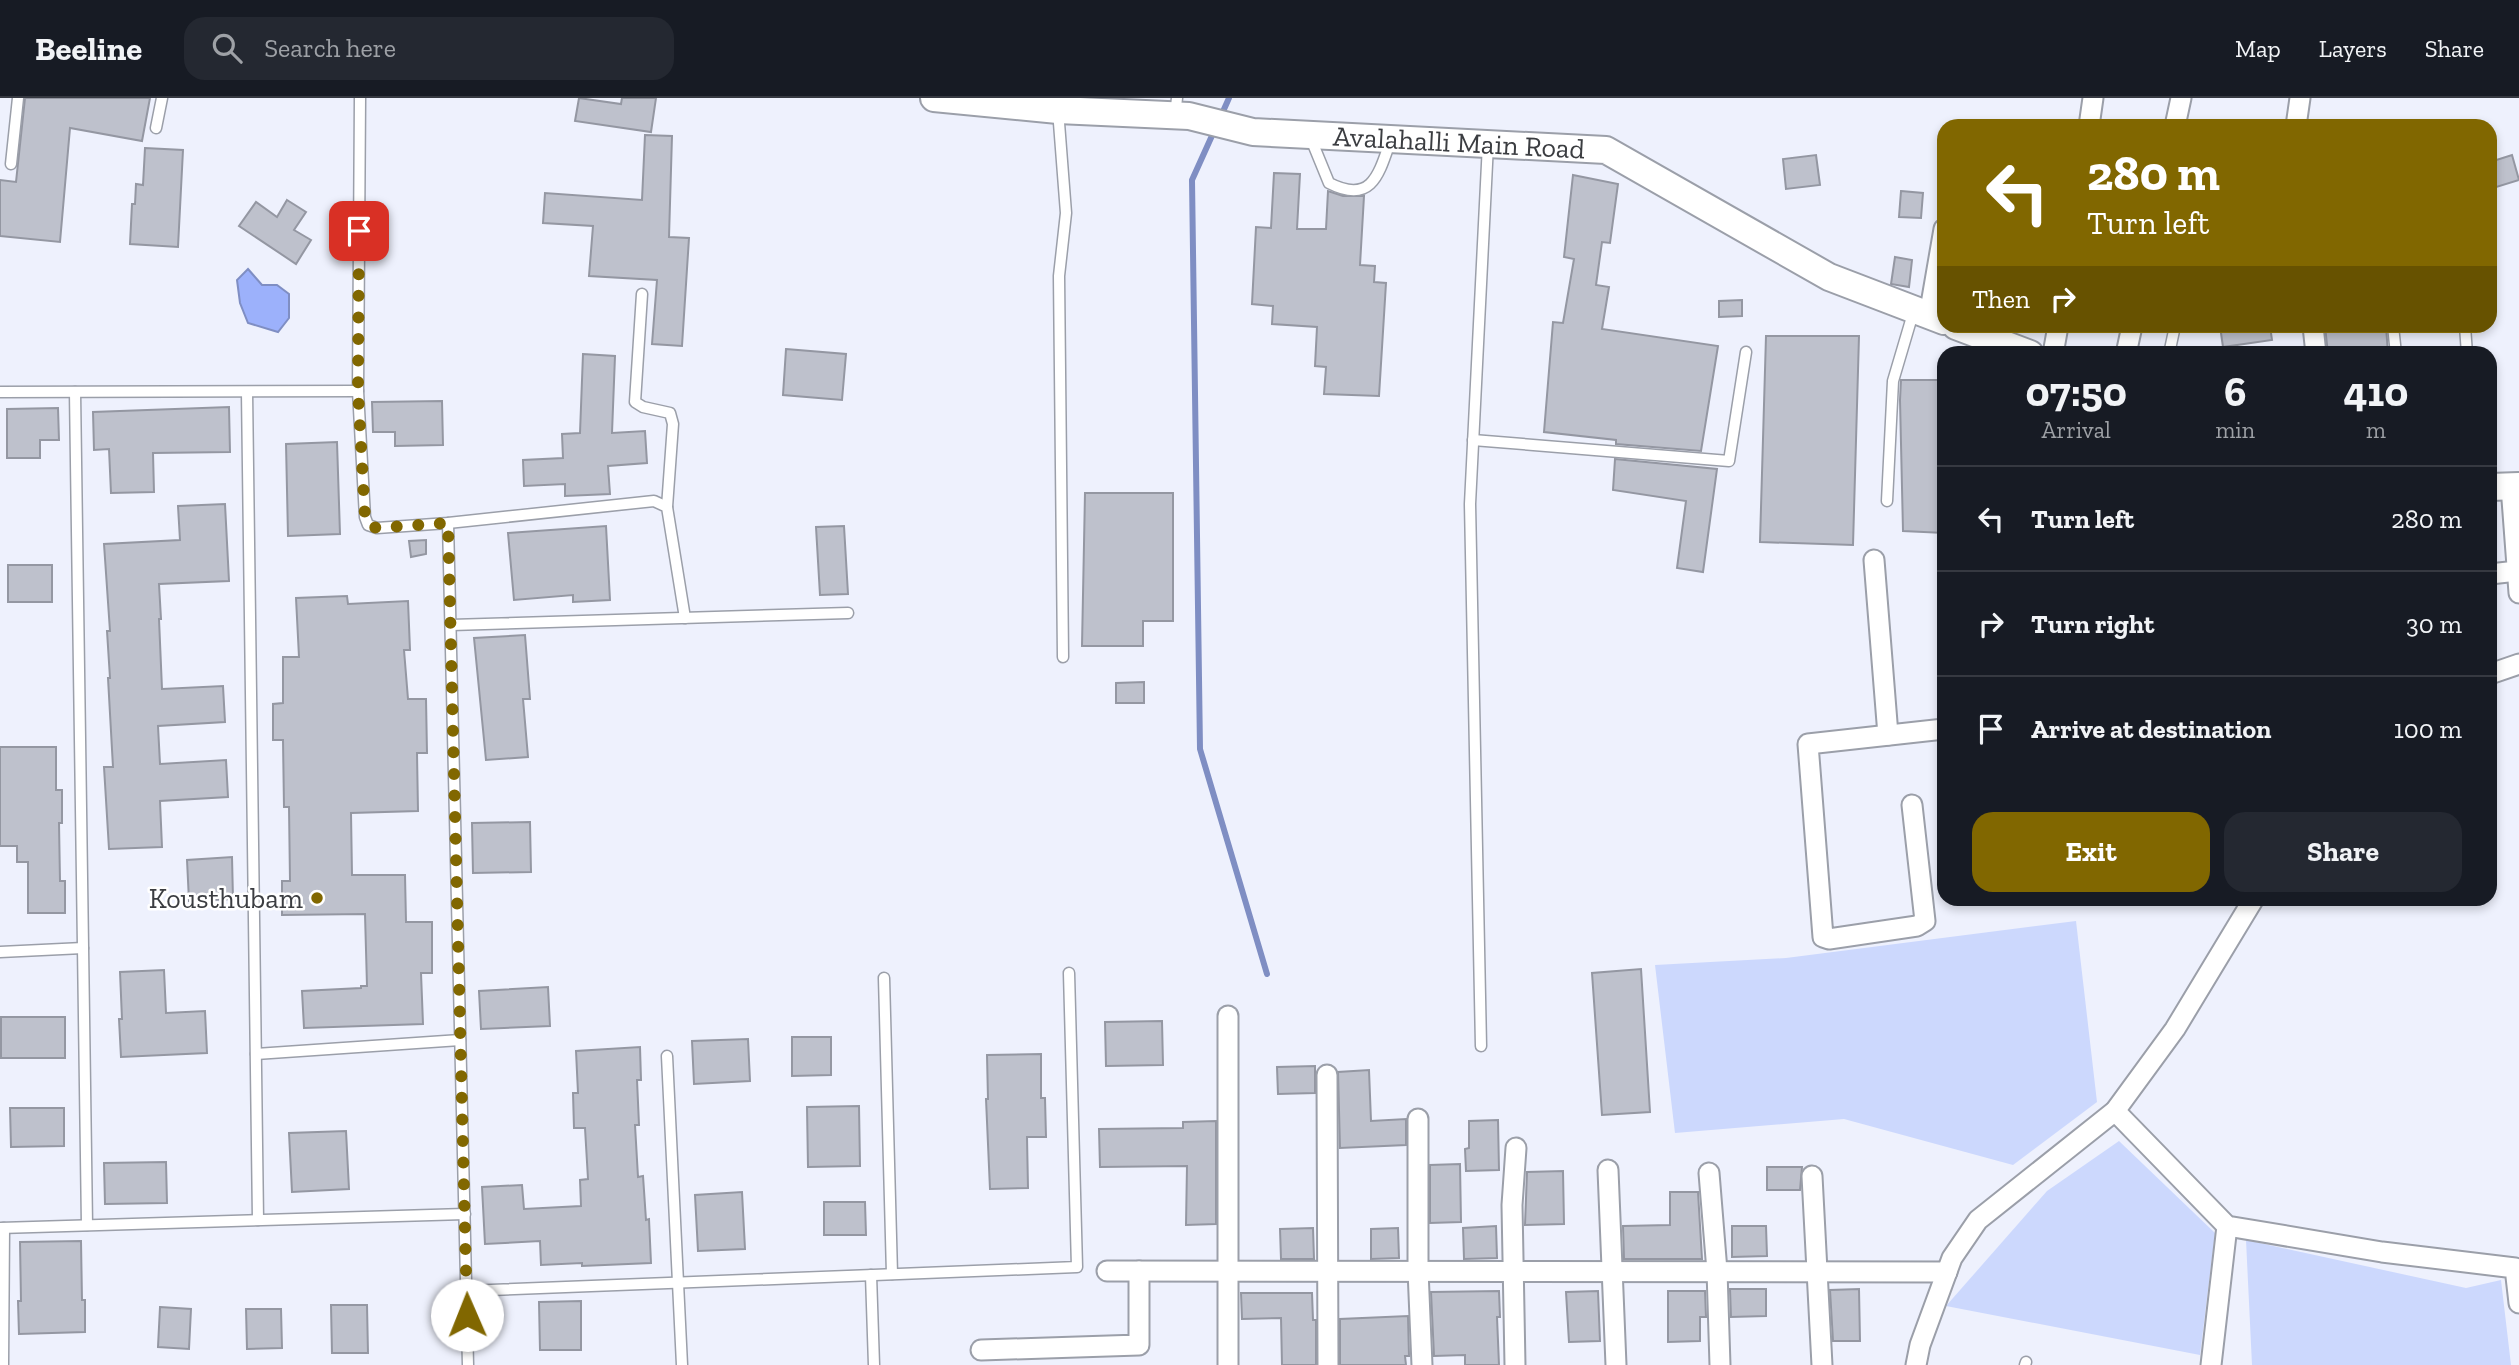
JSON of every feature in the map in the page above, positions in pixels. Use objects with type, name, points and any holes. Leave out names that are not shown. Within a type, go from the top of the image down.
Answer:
[{"type":"main road","name":"Avalahalli Main Road","points":[[934,98],[1021,102],[1058,110],[1088,104],[1170,110],[1253,132],[1606,150],[1829,277],[1929,315]]},
{"type":"main road","points":[[1974,333],[2009,346]]},
{"type":"street","points":[[2090,119],[2093,98]]},
{"type":"street","points":[[2176,119],[2181,98]]},
{"type":"street","points":[[2298,119],[2300,98]]},
{"type":"street","points":[[1929,315],[1937,271]]},
{"type":"street","points":[[2507,486],[2519,593]]},
{"type":"street","points":[[1874,560],[1888,735]]},
{"type":"street","points":[[2497,574],[2517,571]]},
{"type":"street","points":[[2497,672],[2519,664]]},
{"type":"street","points":[[1912,805],[1925,921],[1917,926],[1892,930],[1829,939],[1823,937],[1808,744],[1937,730]]},
{"type":"street","points":[[1916,1365],[1920,1345],[1952,1258],[1978,1220],[2115,1111],[2175,1029],[2249,906]]},
{"type":"street","points":[[1228,1016],[1228,1365]]},
{"type":"street","points":[[1327,1075],[1328,1365]]},
{"type":"street","points":[[2115,1111],[2228,1226],[2382,1252],[2517,1268],[2519,1303]]},
{"type":"street","points":[[1418,1119],[1418,1270],[1422,1365]]},
{"type":"street","points":[[1515,1365],[1512,1205],[1516,1148]]},
{"type":"street","points":[[1608,1170],[1616,1365]]},
{"type":"street","points":[[1709,1173],[1717,1271],[1720,1365]]},
{"type":"street","points":[[1812,1176],[1822,1365]]},
{"type":"street","points":[[2211,1365],[2228,1226]]},
{"type":"street","points":[[1107,1271],[1228,1269],[1947,1272]]},
{"type":"street","points":[[981,1350],[1139,1345],[1139,1270]]},
{"type":"lane","points":[[11,164],[18,98]]},
{"type":"lane","points":[[156,128],[162,98]]},
{"type":"lane","points":[[360,98],[358,391],[365,517],[368,525],[377,528],[448,523],[654,501],[667,508]]},
{"type":"lane","points":[[1058,110],[1066,214],[1059,276],[1063,657]]},
{"type":"lane","points":[[1310,135],[1329,183],[1346,192],[1362,190],[1374,180],[1392,139]]},
{"type":"lane","points":[[1481,1046],[1470,504],[1488,144]]},
{"type":"lane","points":[[642,294],[635,402],[643,407],[670,414],[673,424],[667,508],[685,618]]},
{"type":"lane","points":[[1887,501],[1893,381],[1929,315]]},
{"type":"lane","points":[[1473,440],[1729,461],[1746,352]]},
{"type":"lane","points":[[0,392],[358,391]]},
{"type":"lane","points":[[75,392],[87,1226]]},
{"type":"lane","points":[[247,392],[258,1220]]},
{"type":"lane","points":[[448,523],[468,1365]]},
{"type":"lane","points":[[450,625],[848,613]]},
{"type":"lane","points":[[0,952],[83,948]]},
{"type":"lane","points":[[466,1291],[1077,1267],[1069,973]]},
{"type":"lane","points":[[884,978],[892,1275]]},
{"type":"lane","points":[[256,1054],[460,1040]]},
{"type":"lane","points":[[667,1056],[682,1365]]},
{"type":"lane","points":[[3,1365],[2,1228],[464,1214]]},
{"type":"lane","points":[[871,1275],[874,1365]]},
{"type":"shaded area","points":[[2076,921],[2097,1102],[2013,1165],[1844,1119],[1675,1133],[1655,965],[1786,958]]},
{"type":"shaded area","points":[[2119,1141],[2215,1233],[2200,1355],[1946,1306],[2047,1191]]},
{"type":"shaded area","points":[[2246,1240],[2466,1288],[2501,1280],[2511,1365],[2252,1365]]},
{"type":"water","points":[[248,269],[262,285],[277,285],[289,294],[289,318],[278,332],[248,323],[240,303],[237,280]]},
{"type":"building","points":[[25,98],[150,98],[142,141],[70,128],[60,242],[0,236],[0,180],[16,182]]},
{"type":"building","points":[[579,98],[621,104],[622,98],[656,98],[651,132],[575,121]]},
{"type":"building","points":[[645,135],[672,136],[669,237],[689,238],[682,346],[652,344],[657,280],[589,276],[593,226],[543,223],[545,193],[642,200]]},
{"type":"building","points":[[145,148],[183,150],[178,247],[130,244],[132,204],[135,204],[136,184],[143,185]]},
{"type":"building","points":[[1816,155],[1820,185],[1786,189],[1783,159]]},
{"type":"building","points":[[2512,155],[2519,180],[2497,187],[2497,160]]},
{"type":"building","points":[[1274,173],[1300,174],[1297,229],[1326,229],[1328,191],[1343,196],[1364,196],[1360,265],[1375,266],[1374,282],[1386,283],[1379,396],[1324,394],[1326,367],[1315,366],[1317,327],[1272,324],[1273,306],[1252,304],[1256,227],[1271,228]]},
{"type":"building","points":[[1573,175],[1618,184],[1610,243],[1602,242],[1596,285],[1609,287],[1602,329],[1718,346],[1701,451],[1616,444],[1616,440],[1544,432],[1553,322],[1563,323],[1574,259],[1564,257]]},
{"type":"building","points":[[1901,191],[1923,193],[1921,218],[1899,217]]},
{"type":"building","points":[[287,200],[306,212],[294,230],[311,240],[296,264],[239,226],[256,202],[277,217]]},
{"type":"building","points":[[1895,257],[1912,260],[1909,287],[1891,284]]},
{"type":"building","points":[[1742,300],[1742,316],[1719,317],[1719,301]]},
{"type":"building","points":[[2221,333],[2271,333],[2272,340],[2223,346]]},
{"type":"building","points":[[2326,333],[2386,333],[2387,346],[2327,346]]},
{"type":"building","points":[[1766,336],[1859,336],[1853,545],[1760,542]]},
{"type":"building","points":[[786,349],[846,354],[842,400],[783,395]]},
{"type":"building","points":[[583,354],[615,356],[612,433],[645,431],[647,463],[608,466],[610,494],[565,496],[565,484],[524,486],[523,460],[563,458],[562,434],[580,433]]},
{"type":"building","points":[[1901,380],[1937,380],[1937,533],[1903,531]]},
{"type":"building","points":[[442,401],[443,445],[395,446],[395,432],[373,432],[372,402]]},
{"type":"building","points":[[229,407],[230,452],[153,453],[154,492],[111,493],[109,449],[94,450],[93,412]]},
{"type":"building","points":[[58,408],[59,440],[40,440],[40,458],[7,458],[7,409]]},
{"type":"building","points":[[337,442],[340,534],[288,536],[286,444]]},
{"type":"building","points":[[1615,459],[1717,469],[1703,572],[1677,568],[1686,501],[1613,490]]},
{"type":"building","points":[[1085,493],[1173,493],[1173,621],[1143,621],[1143,646],[1082,646]]},
{"type":"building","points":[[225,504],[229,581],[159,584],[159,619],[162,689],[223,686],[225,722],[158,726],[160,764],[226,760],[228,797],[160,801],[162,847],[109,849],[104,767],[113,767],[108,678],[107,631],[110,631],[104,544],[180,540],[178,506]]},
{"type":"building","points":[[606,526],[610,600],[573,602],[573,595],[514,600],[508,533]]},
{"type":"building","points":[[844,526],[848,594],[820,595],[816,527]]},
{"type":"building","points":[[426,540],[426,554],[411,557],[409,541]]},
{"type":"building","points":[[8,565],[52,565],[52,602],[8,602]]},
{"type":"building","points":[[347,596],[348,604],[408,601],[410,650],[404,650],[408,699],[426,699],[427,753],[417,753],[418,811],[351,813],[352,875],[405,875],[406,922],[432,922],[432,973],[421,973],[423,1024],[304,1028],[302,991],[367,986],[365,914],[282,915],[282,881],[290,881],[289,807],[284,807],[283,740],[273,740],[273,704],[283,703],[283,657],[299,657],[296,598]]},
{"type":"building","points":[[525,635],[530,699],[523,699],[528,757],[486,760],[474,638]]},
{"type":"building","points":[[1144,682],[1144,703],[1116,703],[1116,683]]},
{"type":"building","points":[[0,747],[56,747],[56,790],[62,790],[62,823],[59,823],[60,881],[65,881],[65,913],[28,913],[28,862],[17,862],[17,846],[0,846]]},
{"type":"building","points":[[530,822],[531,872],[473,873],[472,823]]},
{"type":"building","points":[[232,857],[233,899],[189,901],[187,860]]},
{"type":"building","points":[[1641,969],[1650,1112],[1602,1115],[1592,973]]},
{"type":"building","points":[[164,970],[166,1013],[205,1011],[207,1053],[121,1057],[120,972]]},
{"type":"building","points":[[548,987],[550,1026],[481,1029],[479,991]]},
{"type":"building","points":[[1,1017],[65,1017],[65,1058],[1,1058]]},
{"type":"building","points":[[1162,1021],[1163,1065],[1106,1066],[1105,1022]]},
{"type":"building","points":[[792,1037],[831,1037],[831,1075],[792,1076]]},
{"type":"building","points":[[748,1039],[750,1081],[694,1084],[692,1041]]},
{"type":"building","points":[[640,1047],[641,1080],[637,1080],[639,1125],[635,1125],[638,1177],[643,1176],[646,1220],[649,1219],[651,1263],[541,1265],[540,1241],[485,1244],[482,1187],[522,1185],[524,1209],[581,1206],[580,1180],[588,1179],[585,1128],[574,1128],[573,1093],[578,1093],[576,1051]]},
{"type":"building","points":[[1041,1054],[1041,1098],[1045,1098],[1046,1137],[1027,1137],[1028,1188],[990,1189],[987,1055]]},
{"type":"building","points":[[1315,1066],[1315,1093],[1278,1094],[1277,1067]]},
{"type":"building","points":[[1369,1070],[1371,1121],[1406,1119],[1406,1145],[1340,1148],[1338,1072]]},
{"type":"building","points":[[859,1106],[860,1166],[808,1167],[807,1107]]},
{"type":"building","points":[[10,1108],[64,1108],[64,1146],[11,1147]]},
{"type":"building","points":[[1498,1120],[1499,1170],[1466,1171],[1465,1149],[1469,1148],[1469,1121]]},
{"type":"building","points":[[1216,1121],[1216,1224],[1186,1225],[1187,1166],[1100,1167],[1099,1129],[1183,1128],[1183,1122]]},
{"type":"building","points":[[346,1131],[349,1189],[292,1192],[289,1133]]},
{"type":"building","points":[[166,1162],[167,1203],[105,1204],[104,1163]]},
{"type":"building","points":[[1460,1164],[1461,1222],[1430,1223],[1430,1165]]},
{"type":"building","points":[[1767,1167],[1802,1167],[1800,1190],[1767,1190]]},
{"type":"building","points":[[1563,1171],[1564,1224],[1525,1225],[1527,1172]]},
{"type":"building","points":[[742,1192],[745,1249],[698,1251],[695,1195]]},
{"type":"building","points":[[1670,1192],[1698,1192],[1702,1259],[1624,1259],[1623,1226],[1670,1225]]},
{"type":"building","points":[[824,1202],[865,1202],[866,1235],[824,1235]]},
{"type":"building","points":[[1496,1226],[1497,1258],[1464,1259],[1463,1228]]},
{"type":"building","points":[[1732,1226],[1766,1226],[1767,1256],[1732,1257]]},
{"type":"building","points":[[1313,1228],[1314,1259],[1281,1259],[1280,1229]]},
{"type":"building","points":[[1398,1228],[1399,1258],[1371,1259],[1371,1229]]},
{"type":"building","points":[[81,1241],[85,1332],[19,1334],[20,1242]]},
{"type":"building","points":[[1730,1289],[1766,1289],[1766,1316],[1731,1317]]},
{"type":"building","points":[[1859,1289],[1860,1341],[1833,1341],[1830,1290]]},
{"type":"building","points":[[1499,1291],[1499,1365],[1465,1365],[1465,1355],[1434,1356],[1431,1292]]},
{"type":"building","points":[[1598,1291],[1600,1341],[1569,1342],[1566,1292]]},
{"type":"building","points":[[1668,1291],[1705,1291],[1706,1317],[1700,1317],[1700,1341],[1668,1342]]},
{"type":"building","points":[[1241,1293],[1312,1293],[1313,1320],[1316,1320],[1316,1365],[1282,1365],[1281,1318],[1242,1319]]},
{"type":"building","points":[[581,1301],[581,1350],[540,1350],[539,1302]]},
{"type":"building","points":[[331,1305],[367,1305],[368,1353],[332,1353]]},
{"type":"building","points":[[160,1307],[191,1309],[189,1349],[158,1347]]},
{"type":"building","points":[[246,1309],[281,1309],[282,1348],[247,1349]]},
{"type":"building","points":[[1408,1316],[1409,1356],[1405,1356],[1406,1365],[1340,1365],[1340,1319]]},
{"type":"waterway","points":[[1221,116],[1229,98]]},
{"type":"waterway","points":[[1215,129],[1192,180],[1200,749],[1267,974]]},
{"type":"place","name":"Kousthubam","points":[[317,898]]},
{"type":"route","points":[[359,231],[358,391],[365,517],[368,525],[377,528],[448,523],[467,1315]]}]
